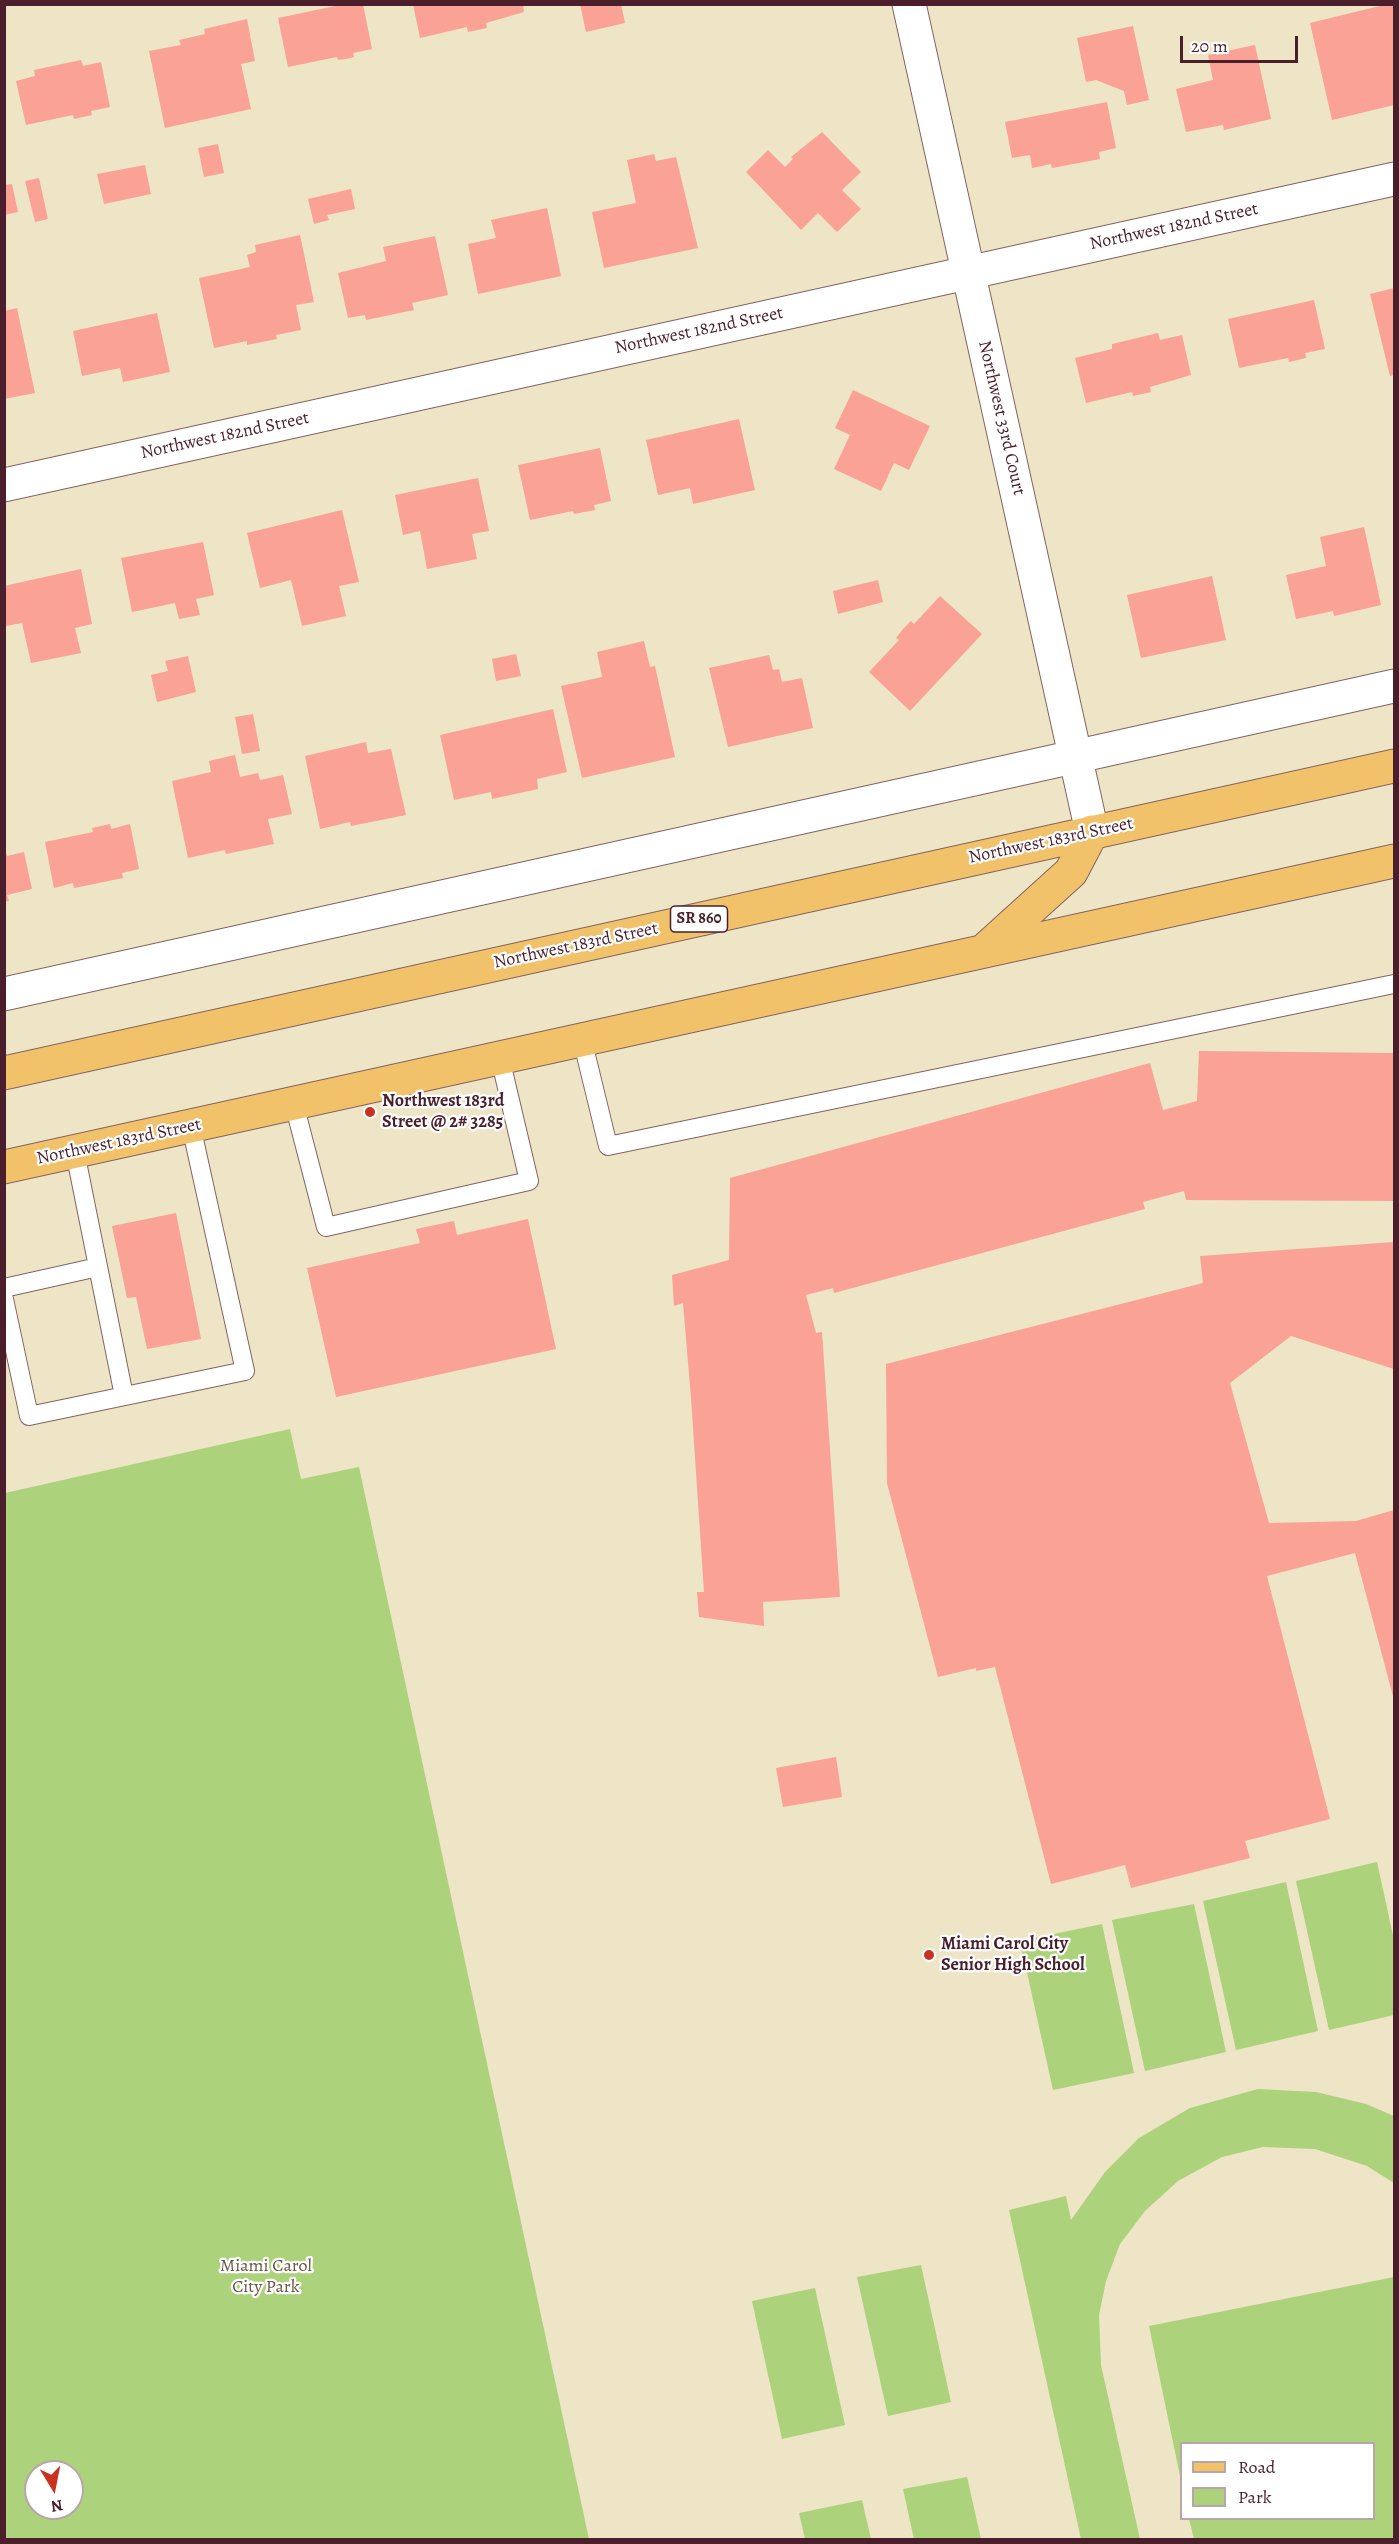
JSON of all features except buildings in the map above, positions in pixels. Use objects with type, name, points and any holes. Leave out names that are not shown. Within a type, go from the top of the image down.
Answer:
[{"type":"main road","name":"Northwest 183rd Street","points":[[4,1073],[1395,766]]},
{"type":"main road","points":[[984,951],[1071,872],[1092,832]]},
{"type":"main road","name":"Northwest 183rd Street","points":[[4,1167],[1395,861]]},
{"type":"street","name":"Northwest 33rd Court","points":[[909,4],[1092,832]]},
{"type":"street","name":"Northwest 182nd Street","points":[[4,485],[1395,179]]},
{"type":"street","points":[[4,994],[1395,686]]},
{"type":"lane","points":[[582,1040],[608,1146],[1395,984]]},
{"type":"lane","points":[[294,1104],[326,1227],[529,1181],[500,1058]]},
{"type":"lane","points":[[4,1299],[29,1416],[244,1371],[191,1126]]},
{"type":"lane","points":[[75,1152],[124,1396]]},
{"type":"lane","points":[[4,1288],[98,1268]]},
{"type":"green space","name":"Miami Carol City Park","points":[[290,1429],[301,1479],[359,1467],[589,2539],[5,2539],[5,1493]]},
{"type":"green space","points":[[1377,1862],[1394,1940],[1394,2015],[1329,2030],[1296,1881]]},
{"type":"green space","points":[[1286,1882],[1318,2031],[1236,2050],[1203,1901]]},
{"type":"green space","points":[[1194,1904],[1226,2052],[1145,2071],[1112,1920]]},
{"type":"green space","points":[[1102,1924],[1134,2073],[1053,2090],[1020,1941]]},
{"type":"green space","points":[[1258,2089],[1316,2092],[1366,2104],[1394,2116],[1394,2183],[1367,2166],[1315,2149],[1263,2147],[1222,2157],[1178,2181],[1145,2211],[1120,2244],[1106,2281],[1099,2315],[1101,2365],[1140,2539],[1081,2539],[1009,2210],[1066,2196],[1071,2220],[1105,2172],[1139,2138],[1190,2108]]},
{"type":"green space","points":[[921,2265],[951,2402],[888,2416],[857,2277]]},
{"type":"green space","points":[[1394,2277],[1394,2539],[1194,2539],[1189,2520],[1375,2520],[1375,2442],[1180,2442],[1180,2476],[1149,2326]]},
{"type":"green space","points":[[815,2288],[845,2425],[782,2439],[752,2301]]},
{"type":"green space","points":[[967,2477],[981,2539],[914,2539],[903,2489]]},
{"type":"green space","points":[[862,2500],[871,2539],[805,2539],[799,2513]]},
{"type":"place","name":"Northwest 183rd Street @ 2# 3285","points":[[370,1112]]},
{"type":"place","name":"Miami Carol City Senior High School","points":[[929,1955]]}]
